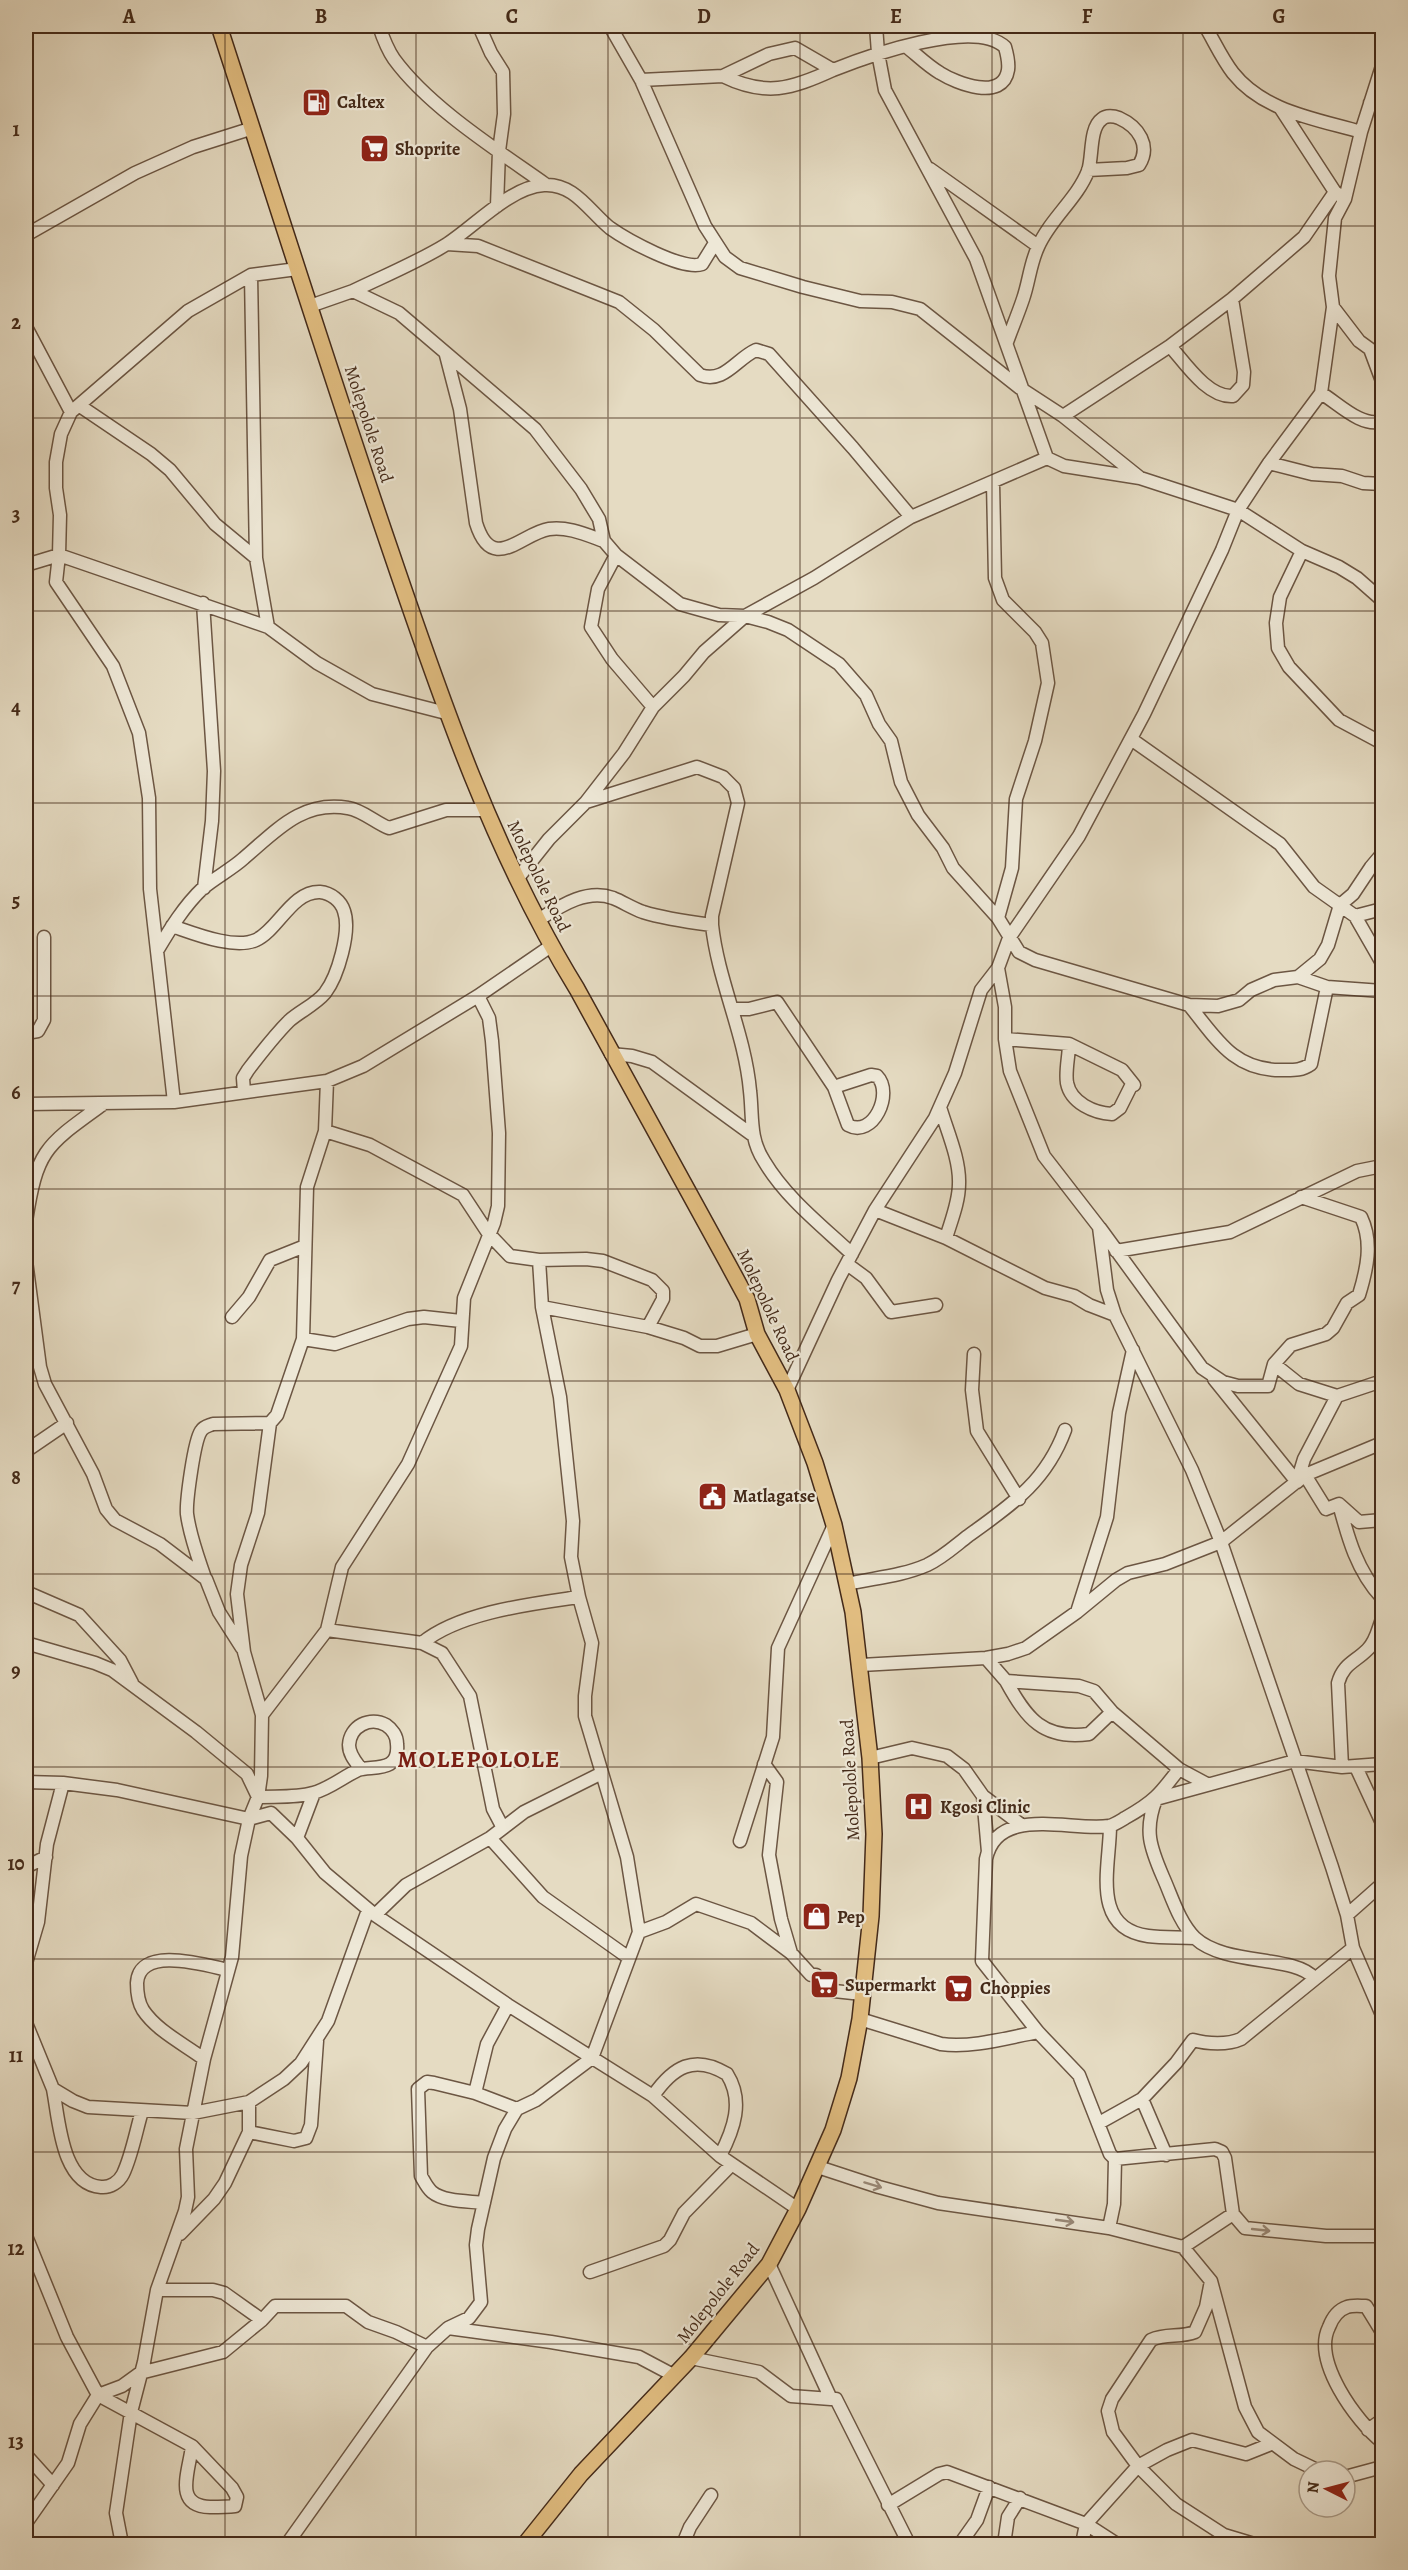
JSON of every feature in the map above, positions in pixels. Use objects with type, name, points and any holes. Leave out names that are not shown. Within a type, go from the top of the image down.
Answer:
[{"type":"main road","name":"Molepolole Road","points":[[219,26],[339,399],[446,713],[485,810],[551,946],[577,989],[747,1299],[757,1334],[787,1390],[815,1463],[834,1525],[861,1665],[870,1758],[873,1869],[871,1916],[860,2019],[842,2104],[818,2167],[769,2264],[692,2358],[673,2375],[581,2474],[525,2544]]},
{"type":"street","points":[[379,26],[384,43],[395,60],[432,99],[499,152],[545,184]]},
{"type":"street","points":[[479,26],[491,53],[503,72],[504,114],[499,152],[497,206]]},
{"type":"street","points":[[610,26],[641,80],[705,226],[725,257],[740,268],[757,274],[860,301],[892,302],[920,309],[1020,388],[1063,416],[1140,478]]},
{"type":"street","points":[[876,26],[885,90],[976,259],[1047,459]]},
{"type":"street","points":[[1205,26],[1233,74],[1251,90],[1281,109],[1361,132]]},
{"type":"street","points":[[723,76],[742,85],[764,90],[790,88],[878,52],[944,38],[970,36],[992,40],[1005,47],[1008,70],[1005,80],[997,85],[975,88],[940,73],[907,47]]},
{"type":"street","points":[[641,80],[723,76],[769,54],[795,48],[806,52],[833,70]]},
{"type":"street","points":[[787,1390],[849,1259],[875,1210],[940,1107],[955,1073],[981,990],[999,968],[1010,938],[1079,836],[1131,739],[1222,550],[1238,510],[1269,463],[1322,393],[1333,307],[1329,276],[1335,218],[1361,132],[1377,104],[1383,66]]},
{"type":"street","points":[[1281,109],[1340,196]]},
{"type":"street","points":[[1007,342],[1038,246],[1081,184],[1088,170],[1097,125],[1102,118],[1107,116],[1120,118],[1139,134],[1144,143],[1144,157],[1139,165],[1088,170]]},
{"type":"street","points":[[26,235],[135,173],[194,147],[253,128]]},
{"type":"street","points":[[926,166],[1038,246]]},
{"type":"street","points":[[310,306],[353,291],[447,244],[497,206],[531,186],[559,185],[585,202],[610,227],[658,254],[690,265],[702,264],[715,243]]},
{"type":"street","points":[[1063,416],[1170,346],[1232,299],[1304,237],[1340,196]]},
{"type":"street","points":[[447,244],[478,246],[619,302],[654,330],[700,375],[707,378],[716,378],[725,374],[744,356],[756,350],[769,354],[911,517]]},
{"type":"street","points":[[174,1102],[150,889],[149,798],[139,734],[113,666],[56,582],[60,515],[56,488],[56,462],[61,434],[76,409],[188,311],[251,275],[297,269]]},
{"type":"street","points":[[251,275],[256,558],[268,627]]},
{"type":"street","points":[[353,291],[399,313],[535,429],[581,489],[598,519],[604,540],[616,555],[680,604],[719,615],[745,616],[788,630],[839,664],[866,695],[879,724],[891,741],[901,782],[918,815],[938,841],[952,868],[965,885],[998,918],[1019,951],[1035,960],[1189,1005],[1218,1006],[1239,1000],[1251,990],[1274,980],[1298,977],[1327,987],[1383,991]]},
{"type":"street","points":[[1170,346],[1206,384],[1226,396],[1233,396],[1243,385],[1244,372],[1232,299]]},
{"type":"street","points":[[1333,307],[1359,341],[1370,349],[1383,381]]},
{"type":"street","points":[[26,327],[76,409],[151,454],[170,470],[215,524],[256,558]]},
{"type":"street","points":[[446,355],[460,409],[476,522],[484,540],[490,545],[506,547],[549,528],[576,531],[604,540]]},
{"type":"street","points":[[1322,393],[1358,419],[1370,423],[1383,421]]},
{"type":"street","points":[[518,878],[549,839],[586,802],[624,753],[653,707],[704,652],[745,616],[814,578],[911,517],[1047,459],[1064,466],[1140,478],[1238,510],[1302,551],[1348,573],[1383,600]]},
{"type":"street","points":[[1269,463],[1312,474],[1342,476],[1363,483],[1383,484]]},
{"type":"street","points":[[993,483],[995,578],[1004,600],[1035,632],[1042,643],[1048,683],[1035,741],[1016,799],[1012,868],[998,918]]},
{"type":"street","points":[[1302,551],[1280,597],[1276,623],[1278,648],[1289,667],[1339,720],[1383,743]]},
{"type":"street","points":[[26,565],[59,555],[203,603],[268,627],[317,663],[372,694],[446,713]]},
{"type":"street","points":[[616,555],[598,589],[592,606],[591,627],[618,667],[653,707]]},
{"type":"street","points":[[203,603],[214,771],[212,821],[204,888]]},
{"type":"street","points":[[1131,739],[1280,844],[1314,887],[1355,916],[1383,963]]},
{"type":"street","points":[[586,802],[697,767],[723,777],[734,788],[738,803],[712,916],[712,925],[750,1089],[751,1134],[763,1160],[784,1190],[866,1278],[891,1311],[936,1305]]},
{"type":"street","points":[[157,951],[172,926],[204,888],[242,860],[290,818],[305,811],[326,807],[349,807],[389,828],[446,810],[485,810]]},
{"type":"street","points":[[1298,977],[1320,959],[1328,945],[1340,905],[1353,894],[1383,854]]},
{"type":"street","points":[[172,926],[214,940],[240,943],[255,941],[298,902],[309,895],[320,892],[331,895],[341,902],[346,929],[338,968],[326,991],[291,1020],[248,1070],[243,1078],[244,1092]]},
{"type":"street","points":[[538,920],[567,903],[598,896],[611,897],[644,912],[678,921],[712,925]]},
{"type":"street","points":[[1355,916],[1383,909]]},
{"type":"street","points":[[26,1033],[38,1031],[45,1020],[44,937]]},
{"type":"street","points":[[26,1104],[102,1105],[174,1102],[327,1081],[363,1066],[478,996],[551,946]]},
{"type":"street","points":[[999,968],[1005,1007],[1005,1039],[1010,1071],[1044,1156],[1099,1227],[1192,1356],[1214,1378],[1326,1509],[1339,1504]]},
{"type":"street","points":[[1189,1005],[1219,1044],[1244,1064],[1269,1070],[1299,1071],[1311,1064],[1327,987]]},
{"type":"street","points":[[262,1715],[327,1630],[342,1567],[408,1464],[457,1356],[464,1298],[488,1233],[494,1223],[498,1206],[499,1133],[489,1018],[478,996]]},
{"type":"street","points":[[733,1009],[749,1009],[777,1002],[834,1087],[848,1125],[860,1129],[866,1126],[876,1116],[882,1105],[883,1086],[877,1076],[834,1087]]},
{"type":"street","points":[[1005,1039],[1069,1044],[1122,1070],[1134,1085],[1131,1086],[1120,1108],[1112,1114],[1103,1114],[1082,1105],[1071,1092],[1067,1082],[1069,1044]]},
{"type":"street","points":[[611,1054],[632,1056],[652,1062],[751,1134]]},
{"type":"street","points":[[122,2544],[116,2513],[131,2412],[157,2290],[177,2237],[188,2197],[186,2150],[204,2059],[235,1938],[241,1856],[249,1818],[258,1797],[262,1766],[262,1715],[244,1652],[238,1580],[240,1564],[258,1513],[270,1423],[277,1415],[303,1339],[307,1187],[325,1131],[327,1081]]},
{"type":"street","points":[[26,1221],[32,1182],[40,1159],[61,1134],[102,1105]]},
{"type":"street","points":[[940,1107],[959,1183],[958,1196],[945,1238]]},
{"type":"street","points":[[325,1131],[370,1145],[463,1195],[488,1233],[510,1256],[539,1260],[594,1259],[652,1280],[663,1291],[663,1299],[648,1327]]},
{"type":"street","points":[[1116,1251],[1230,1232],[1357,1171],[1383,1166]]},
{"type":"street","points":[[1214,1378],[1238,1386],[1268,1386],[1274,1364],[1291,1345],[1326,1334],[1333,1328],[1347,1303],[1359,1295],[1368,1262],[1369,1232],[1361,1217],[1301,1197]]},
{"type":"street","points":[[875,1210],[945,1238],[1045,1288],[1074,1296],[1089,1305],[1115,1315]]},
{"type":"street","points":[[1099,1227],[1107,1290],[1115,1315],[1192,1470],[1221,1542],[1347,1915],[1353,1948],[1383,2015]]},
{"type":"street","points":[[232,1317],[249,1297],[270,1260],[305,1246]]},
{"type":"street","points":[[287,2544],[427,2347],[448,2328],[469,2318],[481,2302],[476,2245],[495,2158],[505,2129],[517,2109],[536,2100],[592,2058],[639,1932],[627,1857],[585,1716],[592,1643],[571,1557],[573,1521],[560,1397],[542,1307],[539,1260]]},
{"type":"street","points":[[26,1261],[40,1367],[45,1384],[68,1423],[93,1474],[106,1509],[115,1520],[160,1544],[206,1579]]},
{"type":"street","points":[[542,1307],[648,1327],[684,1338],[700,1346],[717,1346],[757,1334]]},
{"type":"street","points":[[303,1339],[335,1344],[408,1319],[424,1317],[461,1321]]},
{"type":"street","points":[[1077,1612],[1107,1517],[1119,1413],[1133,1350]]},
{"type":"street","points":[[974,1354],[972,1390],[977,1431],[1019,1499]]},
{"type":"street","points":[[1274,1364],[1299,1384],[1337,1396],[1383,1381]]},
{"type":"street","points":[[1301,1478],[1304,1459],[1337,1396]]},
{"type":"street","points":[[26,1451],[27,1447],[68,1423]]},
{"type":"street","points":[[244,1652],[219,1612],[195,1549],[187,1512],[188,1495],[199,1435],[206,1426],[270,1423]]},
{"type":"street","points":[[846,1584],[914,1570],[929,1564],[1019,1499],[1033,1486],[1052,1460],[1065,1430]]},
{"type":"street","points":[[861,1665],[986,1658],[1026,1648],[1128,1573],[1165,1564],[1221,1542],[1301,1478],[1383,1443]]},
{"type":"street","points":[[1339,1504],[1359,1522],[1383,1520]]},
{"type":"street","points":[[1339,1504],[1351,1550],[1368,1580],[1383,1598]]},
{"type":"street","points":[[740,1841],[775,1721],[778,1648],[834,1525]]},
{"type":"street","points":[[26,1592],[79,1615],[120,1660],[132,1684]]},
{"type":"street","points":[[422,1643],[436,1632],[494,1612],[579,1596]]},
{"type":"street","points":[[1342,1767],[1338,1683],[1342,1670],[1374,1642],[1383,1619]]},
{"type":"street","points":[[327,1630],[422,1643],[442,1653],[470,1696],[494,1809],[503,1828]]},
{"type":"street","points":[[26,1643],[112,1670],[196,1732],[247,1774],[258,1797]]},
{"type":"street","points":[[986,1658],[1006,1681],[1027,1714],[1054,1734],[1089,1734],[1112,1712]]},
{"type":"street","points":[[1006,1681],[1088,1688],[1094,1691],[1112,1712],[1179,1769],[1207,1784]]},
{"type":"street","points":[[258,1797],[314,1793],[361,1769],[378,1769],[388,1765],[395,1756],[398,1746],[395,1735],[388,1726],[379,1722],[368,1722],[359,1726],[352,1734],[349,1745],[351,1755],[361,1769]]},
{"type":"street","points":[[870,1758],[912,1748],[947,1756],[964,1769],[983,1796],[1020,1824]]},
{"type":"street","points":[[988,1852],[1004,1833],[1020,1824],[1110,1826],[1156,1799],[1295,1761],[1342,1767],[1383,1764]]},
{"type":"street","points":[[764,1764],[777,1782],[770,1855],[781,1919],[791,1953]]},
{"type":"street","points":[[1356,1767],[1383,1823]]},
{"type":"street","points":[[1179,1769],[1156,1799],[1150,1815],[1151,1849],[1178,1911],[1195,1938]]},
{"type":"street","points":[[53,2090],[88,2107],[142,2111],[193,2113],[249,2102],[284,2079],[301,2063],[317,2040],[328,2021],[372,1913],[406,1885],[490,1838],[524,1812],[602,1773]]},
{"type":"street","points":[[26,1782],[63,1783],[117,1790],[249,1818],[271,1813],[297,1838],[325,1873],[372,1913],[508,2005],[653,2096],[720,2156],[798,2209]]},
{"type":"street","points":[[26,1963],[38,1922],[47,1844],[63,1783]]},
{"type":"street","points":[[297,1838],[314,1793]]},
{"type":"street","points":[[983,1796],[988,1852],[982,1961],[1038,2032],[1079,2075],[1110,2154],[1115,2159],[1114,2204],[1109,2228]]},
{"type":"street","points":[[1110,1826],[1106,1893],[1111,1914],[1123,1926],[1147,1936],[1195,1938],[1226,1954],[1301,1968],[1314,1978]]},
{"type":"street","points":[[490,1838],[543,1897],[629,1958]]},
{"type":"street","points":[[26,1867],[45,1857]]},
{"type":"street","points":[[1347,1915],[1383,1884]]},
{"type":"street","points":[[1360,1903],[1383,1896]]},
{"type":"street","points":[[639,1932],[666,1922],[696,1904],[743,1919],[791,1953],[811,1975],[816,1975],[825,1990],[862,1994]]},
{"type":"street","points":[[1099,2122],[1142,2099],[1176,2063],[1193,2040],[1203,2043],[1236,2042],[1353,1948]]},
{"type":"street","points":[[204,2059],[159,2027],[144,2010],[137,1991],[138,1974],[146,1965],[155,1961],[182,1960],[228,1970]]},
{"type":"street","points":[[475,2093],[487,2044],[508,2005]]},
{"type":"street","points":[[860,2019],[953,2046],[1038,2032]]},
{"type":"street","points":[[26,2023],[53,2090],[68,2161],[85,2183],[102,2187],[111,2186],[123,2174],[142,2111]]},
{"type":"street","points":[[249,2132],[294,2141],[306,2138],[311,2125],[317,2040]]},
{"type":"street","points":[[653,2096],[665,2077],[679,2068],[692,2064],[706,2064],[727,2074],[737,2098],[736,2115],[729,2138],[720,2156]]},
{"type":"street","points":[[484,2203],[443,2197],[433,2193],[421,2176],[418,2089],[428,2082],[475,2093],[517,2109]]},
{"type":"street","points":[[1142,2099],[1166,2155]]},
{"type":"street","points":[[177,2237],[225,2183],[249,2132],[249,2102]]},
{"type":"street","points":[[1115,2159],[1215,2149],[1222,2152],[1225,2158],[1233,2214],[1245,2228],[1326,2236],[1383,2236]]},
{"type":"street","points":[[590,2272],[664,2246],[670,2240],[684,2213],[732,2164]]},
{"type":"street","points":[[818,2167],[879,2187],[939,2202],[1109,2228],[1183,2247],[1211,2281],[1245,2407],[1258,2432],[1271,2444],[1297,2460]]},
{"type":"street","points":[[1183,2247],[1233,2214]]},
{"type":"street","points":[[26,2236],[67,2337],[98,2395],[192,2446],[232,2488],[237,2498],[235,2506],[203,2507],[193,2505],[188,2499],[186,2491],[192,2446]]},
{"type":"street","points":[[26,2261],[42,2279]]},
{"type":"street","points":[[769,2264],[831,2398]]},
{"type":"street","points":[[1211,2281],[1206,2307],[1195,2332],[1182,2337],[1160,2336],[1151,2340],[1112,2399],[1108,2411],[1113,2432],[1138,2466],[1176,2504],[1224,2535],[1254,2544]]},
{"type":"street","points":[[157,2290],[213,2290],[224,2293],[262,2320]]},
{"type":"street","points":[[26,2523],[68,2463],[80,2424],[98,2395],[122,2386],[140,2373],[223,2352],[262,2320],[275,2306],[346,2306],[368,2322],[427,2347]]},
{"type":"street","points":[[1383,2332],[1366,2306],[1347,2307],[1333,2317],[1325,2335],[1324,2349],[1328,2366],[1368,2430],[1383,2442]]},
{"type":"street","points":[[448,2328],[639,2357],[673,2375]]},
{"type":"street","points":[[692,2358],[759,2372],[791,2396],[836,2399],[909,2544]]},
{"type":"street","points":[[1368,2430],[1383,2420]]},
{"type":"street","points":[[1082,2544],[1086,2524],[1138,2466],[1192,2440],[1246,2454],[1271,2444]]},
{"type":"street","points":[[26,2455],[53,2485]]},
{"type":"street","points":[[1357,2474],[1383,2467]]},
{"type":"street","points":[[888,2505],[939,2474],[947,2472],[1086,2524],[1117,2544]]},
{"type":"street","points":[[960,2544],[977,2520],[989,2487]]},
{"type":"street","points":[[683,2544],[690,2528],[711,2495]]},
{"type":"street","points":[[1004,2544],[1008,2517],[1020,2498]]},
{"type":"place","name":"Caltex","points":[[316,102]]},
{"type":"place","name":"Shoprite","points":[[374,149]]},
{"type":"place","name":"Matlagatse","points":[[712,1496]]},
{"type":"place","name":"Kgosi Clinic","points":[[919,1807]]},
{"type":"place","name":"Pep","points":[[816,1917]]},
{"type":"place","name":"Supermarkt","points":[[824,1985]]},
{"type":"place","name":"Choppies","points":[[959,1988]]},
{"type":"district","name":"MOLEPOLOLE","points":[[479,1759]]}]
